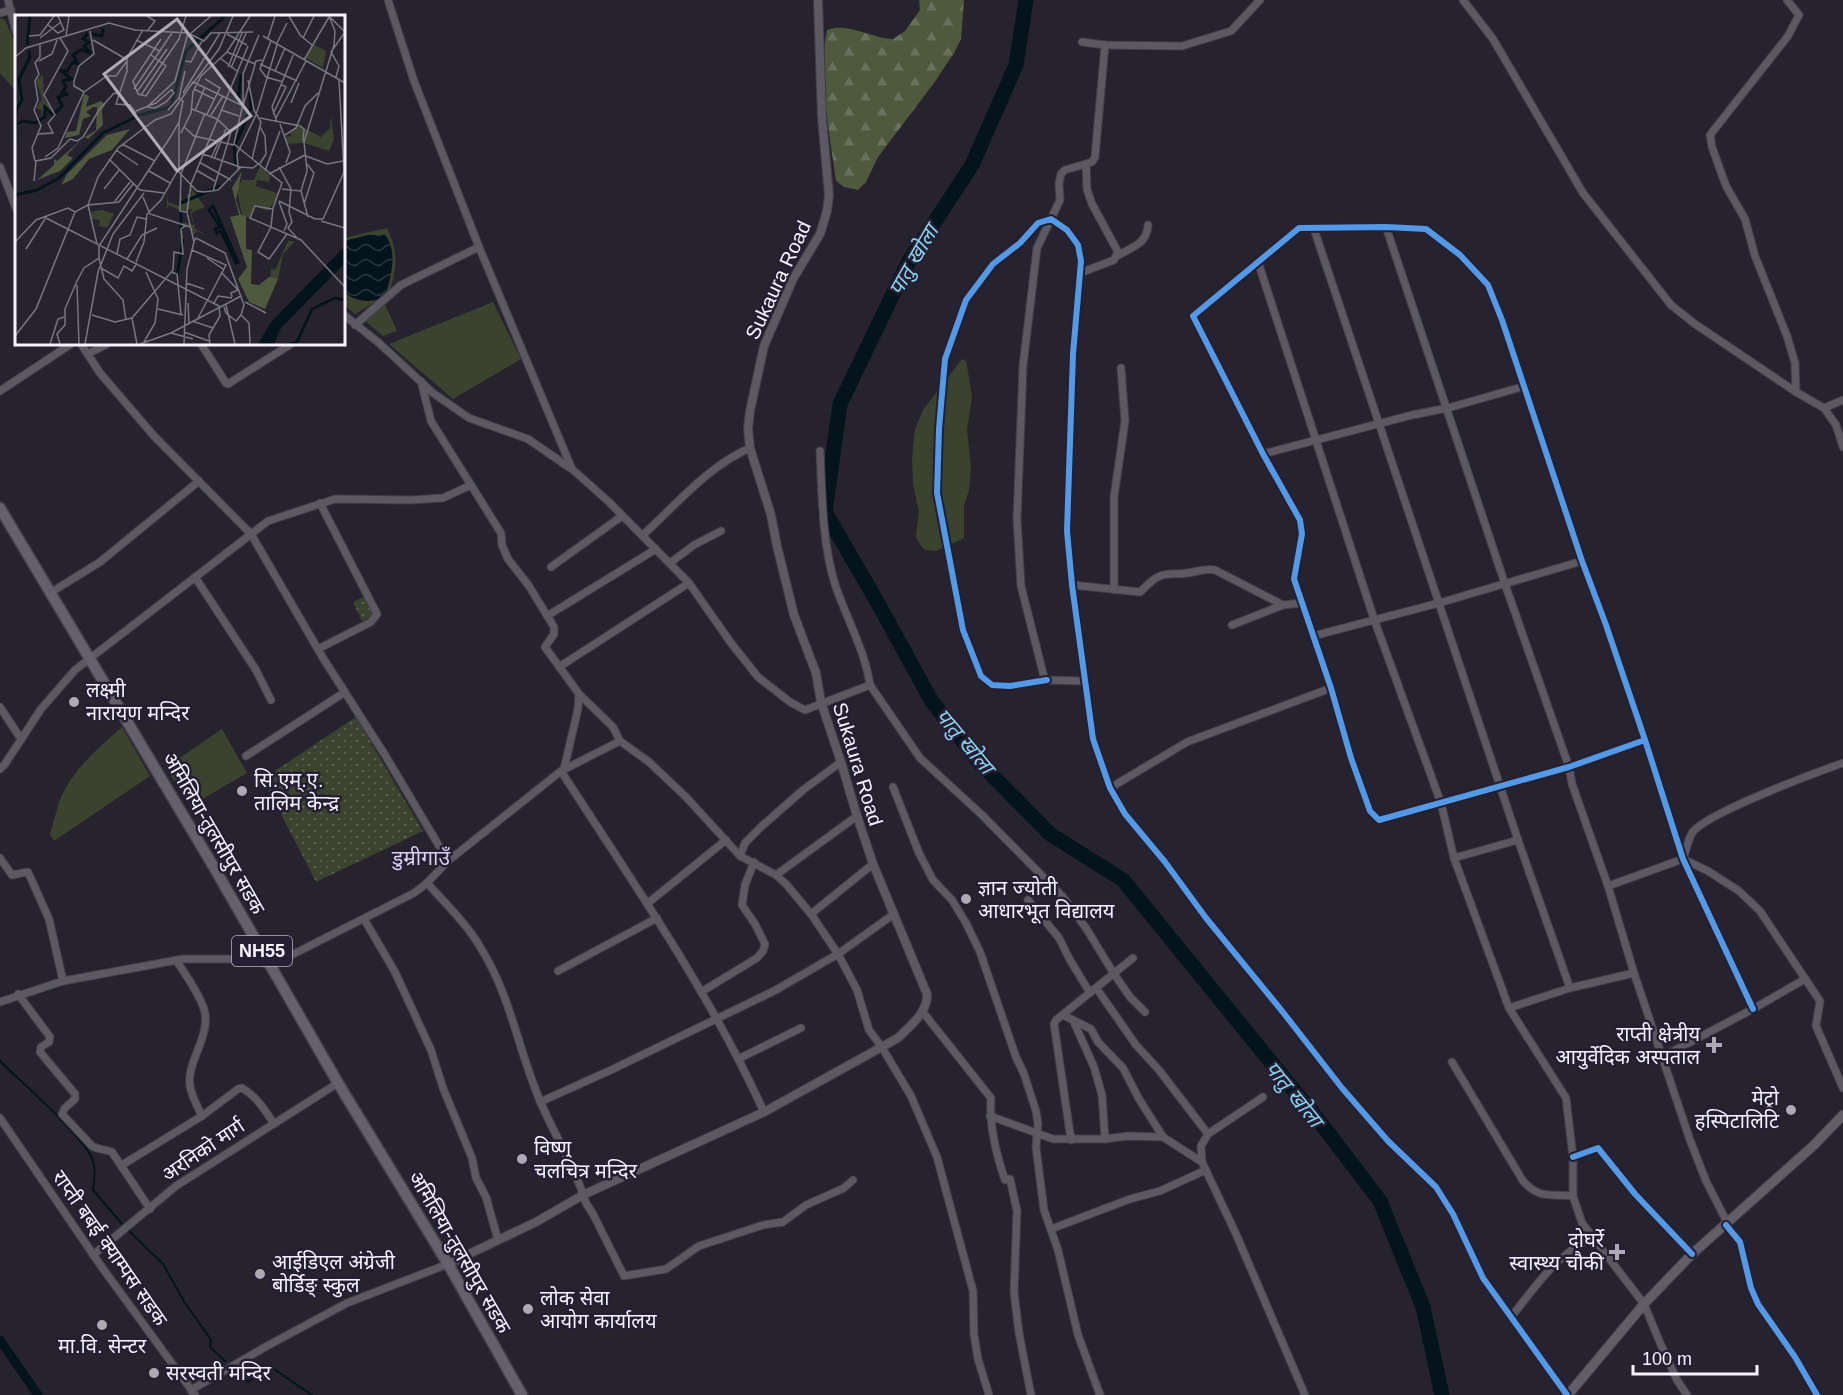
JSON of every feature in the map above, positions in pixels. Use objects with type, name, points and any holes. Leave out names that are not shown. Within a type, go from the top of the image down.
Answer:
[{"type":"main road","name":"अमिलिया-तुलसीपुर सडक","points":[[0,508],[212,864],[338,1083],[448,1264],[522,1395]]},
{"type":"main road","points":[[1568,1395],[1644,1304],[1692,1254],[1813,1146],[1843,1115]]},
{"type":"street","points":[[8,0],[15,28]]},
{"type":"street","points":[[388,0],[414,81],[479,247],[572,469]]},
{"type":"street","name":"Sukaura Road","points":[[818,0],[822,118],[829,195],[827,211],[820,234],[793,279],[764,346],[748,429],[750,448],[765,489],[794,615],[816,673],[821,702],[842,762],[856,816],[873,864],[927,994],[927,1003],[922,1011]]},
{"type":"street","points":[[1082,42],[1106,45],[1182,46],[1231,31],[1260,0]]},
{"type":"street","points":[[1463,0],[1493,39],[1583,193],[1671,305],[1695,324],[1796,392],[1824,408],[1836,425],[1843,447]]},
{"type":"street","points":[[1787,0],[1799,15],[1788,36],[1710,135],[1726,186],[1744,219],[1755,256],[1786,336],[1795,363],[1796,392]]},
{"type":"street","points":[[0,13],[11,10]]},
{"type":"street","points":[[1047,680],[1044,677],[1021,586],[1017,519],[1023,366],[1038,248],[1060,200],[1061,174],[1065,170],[1092,162],[1095,157],[1106,45]]},
{"type":"street","points":[[1086,164],[1087,189],[1092,204],[1107,234],[1118,249],[1117,256]]},
{"type":"street","points":[[0,170],[15,206]]},
{"type":"street","points":[[1050,219],[1067,230],[1078,245],[1081,261],[1073,354],[1067,531],[1093,739],[1110,788],[1125,814],[1342,1088],[1388,1141],[1436,1187],[1453,1214],[1483,1278],[1568,1395]]},
{"type":"street","points":[[1050,219],[1038,223],[1020,243],[993,264],[966,300],[945,359],[939,429],[937,493],[963,630],[981,676],[992,685],[1010,686],[1047,680],[1084,681]]},
{"type":"street","points":[[1080,273],[1114,260],[1145,239],[1149,225]]},
{"type":"street","points":[[1386,227],[1505,584],[1569,767],[1572,784],[1608,886],[1662,1057],[1706,1181],[1727,1225],[1740,1242],[1751,1288],[1758,1304],[1795,1357],[1817,1395]]},
{"type":"street","points":[[1645,740],[1569,767],[1379,820],[1370,811],[1351,758],[1331,688],[1294,579],[1302,534],[1300,520],[1263,454],[1194,316],[1299,228],[1426,229],[1460,255],[1488,285],[1525,386],[1582,561],[1645,740],[1683,859],[1753,1010]]},
{"type":"street","points":[[1314,229],[1518,840],[1570,988]]},
{"type":"street","points":[[355,325],[401,285],[479,247]]},
{"type":"street","points":[[1258,262],[1374,619],[1440,803],[1454,858],[1509,1008],[1566,1098],[1573,1157],[1573,1196],[1582,1223],[1644,1304],[1660,1345],[1677,1380],[1688,1395]]},
{"type":"street","points":[[345,316],[379,343],[433,393],[470,418],[528,439],[572,469],[643,535],[689,583],[758,677],[790,702],[805,710],[870,685]]},
{"type":"street","points":[[0,391],[69,345]]},
{"type":"street","points":[[82,345],[100,373],[154,436],[252,534],[318,649],[448,861]]},
{"type":"street","points":[[88,354],[105,345]]},
{"type":"street","points":[[202,345],[228,384],[289,345]]},
{"type":"street","points":[[1114,589],[1114,496],[1125,421],[1121,368]]},
{"type":"street","points":[[421,381],[432,421],[501,533],[502,545],[508,559],[522,576],[554,627],[554,634],[545,647],[559,667],[579,694],[613,727],[620,741],[649,762],[686,797],[740,856],[776,874],[811,914],[838,954],[857,990],[869,1030],[911,1096],[937,1157],[973,1291],[974,1335],[978,1359],[989,1395]]},
{"type":"street","points":[[1263,454],[1412,415],[1448,408],[1525,386]]},
{"type":"street","points":[[1824,408],[1843,400]]},
{"type":"street","points":[[643,535],[717,467],[732,456],[750,448]]},
{"type":"street","points":[[820,451],[825,528],[834,582],[866,667],[870,685],[920,758],[982,815],[1063,897],[1086,928],[1130,997],[1145,1012]]},
{"type":"street","points":[[50,593],[100,562],[199,481]]},
{"type":"street","points":[[0,769],[41,708],[75,670],[268,521],[335,499],[443,498],[471,485]]},
{"type":"street","points":[[318,649],[371,622],[376,614],[320,503]]},
{"type":"street","points":[[551,567],[622,516]]},
{"type":"street","points":[[670,563],[694,545],[722,531]]},
{"type":"street","points":[[547,616],[656,549]]},
{"type":"street","points":[[1313,636],[1439,603],[1582,561]]},
{"type":"street","points":[[1072,585],[1140,592],[1154,578],[1164,574],[1189,573],[1203,568],[1215,570],[1283,605]]},
{"type":"street","points":[[195,577],[256,669],[271,700]]},
{"type":"street","points":[[559,667],[689,583]]},
{"type":"street","points":[[1232,625],[1283,605],[1302,603]]},
{"type":"street","points":[[1110,788],[1187,742],[1331,688]]},
{"type":"street","points":[[246,756],[345,692]]},
{"type":"street","points":[[579,694],[574,729],[562,770],[648,903],[717,1018],[764,1112]]},
{"type":"street","points":[[0,707],[21,739]]},
{"type":"street","points":[[0,1002],[18,994],[63,981],[177,960],[228,957],[257,959],[270,966],[414,892],[427,883],[448,861],[562,770],[620,741]]},
{"type":"street","points":[[740,856],[745,843],[763,825],[803,790],[842,762]]},
{"type":"street","points":[[1683,859],[1692,832],[1700,825],[1724,811],[1843,763]]},
{"type":"street","points":[[893,787],[922,859],[933,880],[952,900],[980,952],[1024,1074],[1036,1111],[1036,1147],[1044,1210],[1060,1260],[1078,1335],[1100,1395]]},
{"type":"street","points":[[776,874],[856,816]]},
{"type":"street","points":[[648,903],[726,840]]},
{"type":"street","points":[[1454,858],[1518,840]]},
{"type":"street","points":[[0,858],[12,876],[28,872],[49,919],[63,981]]},
{"type":"street","points":[[1608,886],[1683,859],[1708,871],[1739,891],[1760,911],[1820,1001],[1816,1026],[1843,1088]]},
{"type":"street","points":[[701,992],[757,958],[763,951],[765,944],[742,905],[745,885],[754,862]]},
{"type":"street","points":[[811,914],[873,864]]},
{"type":"street","points":[[427,883],[454,912],[482,950],[506,1002],[540,1102],[624,1276],[666,1269],[699,1246],[763,1225],[783,1222],[806,1205],[844,1188],[853,1180]]},
{"type":"street","points":[[1028,900],[1059,938],[1094,991],[1208,1134]]},
{"type":"street","points":[[540,1102],[774,991],[838,954],[894,914]]},
{"type":"street","points":[[558,970],[657,918]]},
{"type":"street","points":[[364,919],[395,972],[431,1050],[472,1158],[476,1179],[486,1197],[498,1240]]},
{"type":"street","points":[[1071,1140],[1054,1024],[1133,958]]},
{"type":"street","points":[[177,960],[204,1010],[205,1026],[202,1041],[189,1084],[202,1116]]},
{"type":"street","points":[[1509,1008],[1570,988],[1634,972]]},
{"type":"street","points":[[1662,1057],[1753,1010],[1805,979]]},
{"type":"street","points":[[18,994],[50,1037],[49,1042],[41,1047],[40,1052],[75,1094],[75,1099],[62,1114],[98,1150],[105,1149],[112,1152],[150,1209]]},
{"type":"street","points":[[193,1394],[267,1346],[347,1303],[448,1264],[536,1222],[583,1195],[764,1112],[898,1038],[922,1011],[991,1098],[990,1116],[997,1157],[1005,1180],[1010,1179],[1017,1211],[1014,1292],[1018,1333],[1031,1395]]},
{"type":"street","points":[[1063,1015],[1091,1029],[1098,1042],[1124,1068],[1139,1099],[1163,1137],[1202,1162]]},
{"type":"street","points":[[1073,1020],[1094,1067],[1102,1095],[1105,1139]]},
{"type":"street","points":[[738,1059],[801,1028]]},
{"type":"street","points":[[1452,1062],[1532,1191],[1541,1195],[1573,1196]]},
{"type":"street","name":"अरनिको मार्ग","points":[[93,1255],[176,1186],[338,1083]]},
{"type":"street","points":[[122,1165],[202,1116],[238,1089],[242,1088],[261,1104],[274,1124]]},
{"type":"street","points":[[1263,1097],[1208,1134],[1201,1146],[1202,1162],[1236,1234],[1305,1395]]},
{"type":"street","points":[[990,1116],[1012,1122],[1053,1139],[1163,1137]]},
{"type":"street","name":"राप्ती बबई क्याम्पस सडक","points":[[0,1118],[93,1255],[193,1394]]},
{"type":"street","points":[[1573,1157],[1598,1148],[1635,1194],[1692,1254]]},
{"type":"street","points":[[1051,1229],[1130,1199],[1160,1191],[1206,1170]]},
{"type":"street","points":[[1512,1316],[1560,1259],[1575,1245],[1592,1238]]},
{"type":"green space","points":[[919,0],[964,0],[961,39],[934,83],[878,157],[866,182],[858,190],[844,187],[836,181],[826,105],[824,65],[827,30],[852,29],[893,39],[905,31],[920,10]]},
{"type":"green space","points":[[0,18],[5,20],[15,43],[15,90],[0,73]]},
{"type":"green space","points":[[387,228],[394,245],[396,260],[389,294],[386,294],[392,257],[386,236],[368,235],[345,241],[345,238]]},
{"type":"green space","points":[[345,293],[352,298],[377,301],[355,314],[345,306]]},
{"type":"green space","points":[[384,302],[397,331],[383,336],[364,320]]},
{"type":"green space","points":[[493,302],[521,359],[453,399],[389,344]]},
{"type":"green space","points":[[962,359],[966,361],[972,397],[967,430],[971,468],[969,490],[964,505],[964,538],[936,551],[925,550],[916,537],[919,511],[913,485],[912,458],[915,429],[923,410]]},
{"type":"green space","points":[[364,597],[374,615],[362,621],[353,602]]},
{"type":"green space","points":[[356,717],[423,831],[316,882],[263,779]]},
{"type":"green space","points":[[122,727],[150,776],[54,841],[50,834],[64,790],[86,761]]},
{"type":"green space","points":[[222,729],[247,773],[192,805],[165,768]]},
{"type":"water","points":[[369,235],[385,235],[389,241],[392,256],[386,294],[376,300],[365,301],[345,293],[345,241]]},
{"type":"waterway","name":"पातु खोला","points":[[1026,0],[1016,65],[972,165],[909,261],[840,404],[825,512],[931,700],[978,761],[1050,834],[1123,880],[1323,1126],[1380,1201],[1423,1307],[1442,1395]]},
{"type":"waterway","points":[[0,1061],[66,1125],[88,1151],[94,1168],[93,1190],[122,1224]]},
{"type":"waterway","points":[[129,1231],[163,1264],[185,1303],[211,1340],[210,1347],[225,1361]]},
{"type":"waterway","points":[[0,1340],[38,1395]]},
{"type":"waterway","points":[[234,1371],[248,1382],[265,1370],[274,1369],[312,1395]]},
{"type":"cycle path","points":[[1047,680],[1010,686],[992,685],[981,676],[963,630],[937,493],[939,429],[945,359],[966,300],[993,264],[1020,243],[1038,223],[1051,219],[1067,230],[1078,245],[1081,261],[1073,354],[1067,531],[1093,739],[1110,788],[1125,814],[1342,1088],[1388,1141],[1436,1187],[1453,1214],[1483,1278],[1567,1395]]},
{"type":"cycle path","points":[[1645,740],[1569,767],[1379,820],[1370,811],[1351,758],[1331,688],[1294,579],[1302,534],[1300,520],[1263,454],[1193,316],[1299,228],[1426,229],[1460,255],[1488,285],[1606,625],[1645,740],[1683,859],[1753,1009]]},
{"type":"cycle path","points":[[1573,1157],[1598,1148],[1635,1194],[1692,1254]]},
{"type":"cycle path","points":[[1726,1225],[1740,1242],[1751,1288],[1758,1304],[1795,1357],[1817,1395]]},
{"type":"place","name":"लक्ष्मी नारायण मन्दिर","points":[[74,702]]},
{"type":"place","name":"सि.एम्.ए. तालिम केन्द्र","points":[[242,791]]},
{"type":"place","name":"ज्ञान ज्योती आधारभूत विद्यालय","points":[[966,899]]},
{"type":"place","name":"राप्ती क्षेत्रीय आयुर्वेदिक अस्पताल","points":[[1714,1045]]},
{"type":"place","name":"मेट्रो हस्पिटालिटि","points":[[1791,1110]]},
{"type":"place","name":"विष्णु चलचित्र मन्दिर","points":[[522,1159]]},
{"type":"place","name":"दोघर्रे स्वास्थ्य चौकी","points":[[1617,1252]]},
{"type":"place","name":"आईडिएल अंग्रेजी बोर्डिङ् स्कुल","points":[[260,1274]]},
{"type":"place","name":"लोक सेवा आयोग कार्यालय","points":[[528,1309]]},
{"type":"place","name":"मा.वि. सेन्टर","points":[[102,1325]]},
{"type":"place","name":"सरस्वती मन्दिर","points":[[154,1373]]},
{"type":"district","name":"डुम्रीगाउँ","points":[[421,857]]}]
